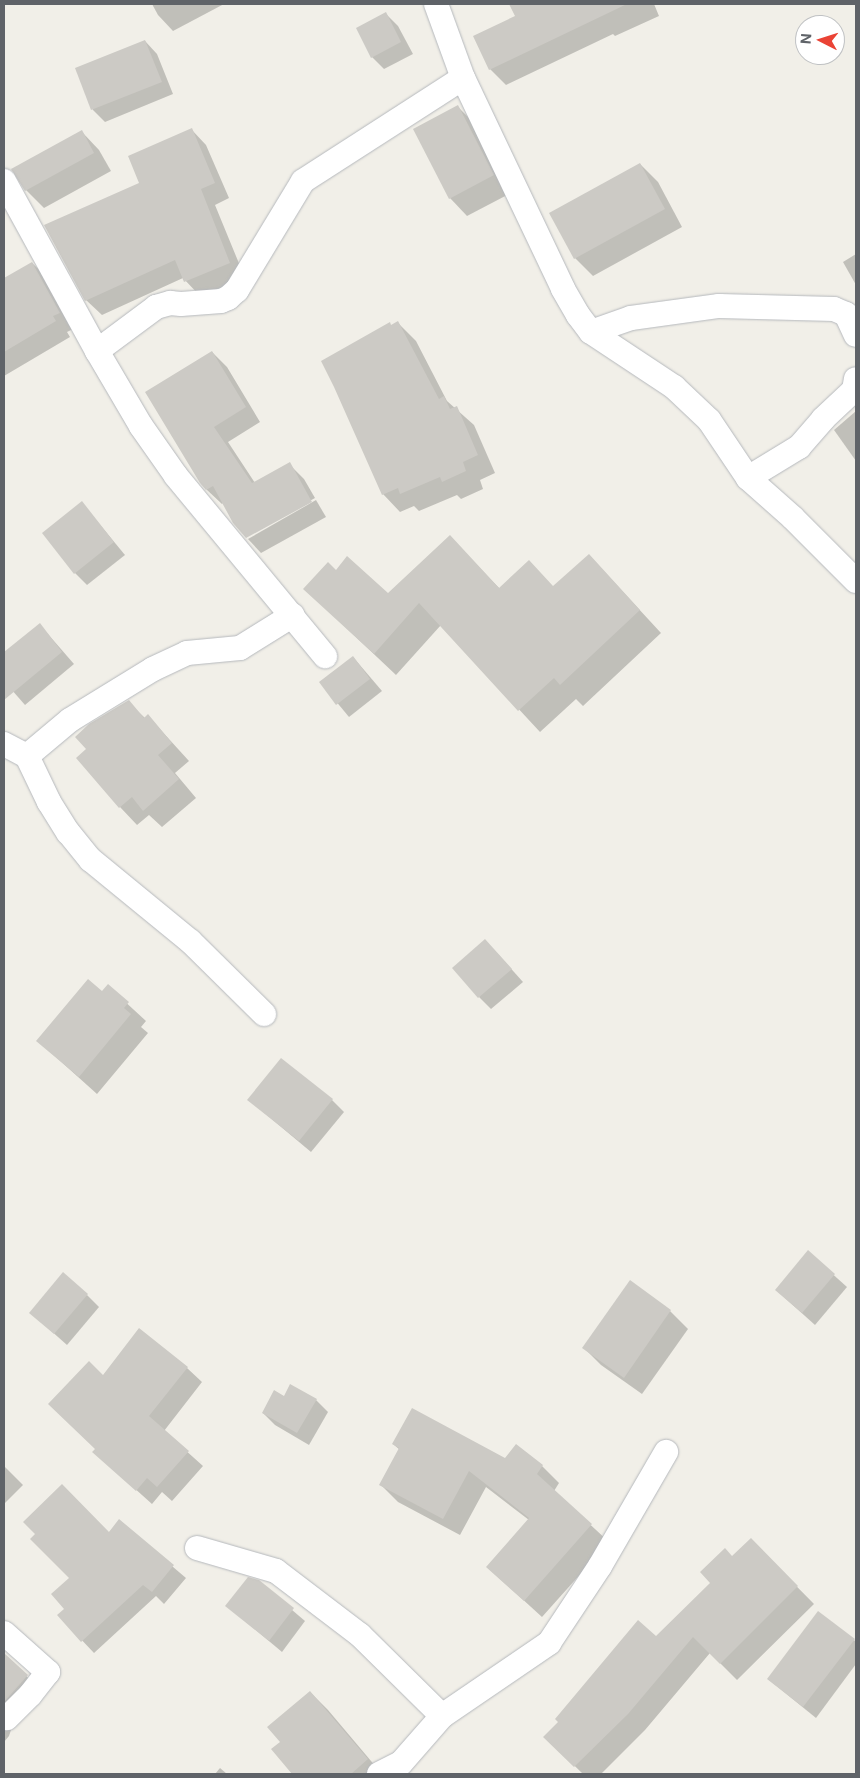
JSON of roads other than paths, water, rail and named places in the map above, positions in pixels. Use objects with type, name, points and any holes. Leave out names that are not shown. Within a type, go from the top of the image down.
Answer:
[{"type":"street","points":[[436,4],[463,78],[563,290],[591,332],[674,387],[709,420],[748,478],[793,518],[856,581]]},
{"type":"street","points":[[97,352],[156,307],[170,303],[220,301],[228,298],[237,290],[303,181],[463,78]]},
{"type":"street","points":[[4,182],[97,352],[141,426],[176,476],[325,656]]},
{"type":"street","points":[[591,332],[631,318],[719,306],[834,309],[846,314],[856,335]]},
{"type":"street","points":[[748,478],[799,447],[854,390],[856,380]]},
{"type":"street","points":[[26,756],[70,720],[153,669],[187,653],[240,648],[293,615]]},
{"type":"street","points":[[4,744],[26,756],[49,802],[68,832],[91,860],[190,941],[264,1014]]},
{"type":"street","points":[[379,1774],[400,1763],[442,1716],[549,1643],[600,1566],[666,1452]]},
{"type":"street","points":[[197,1548],[276,1571],[360,1636],[442,1716]]},
{"type":"street","points":[[4,1633],[48,1672],[30,1695],[7,1718]]}]
